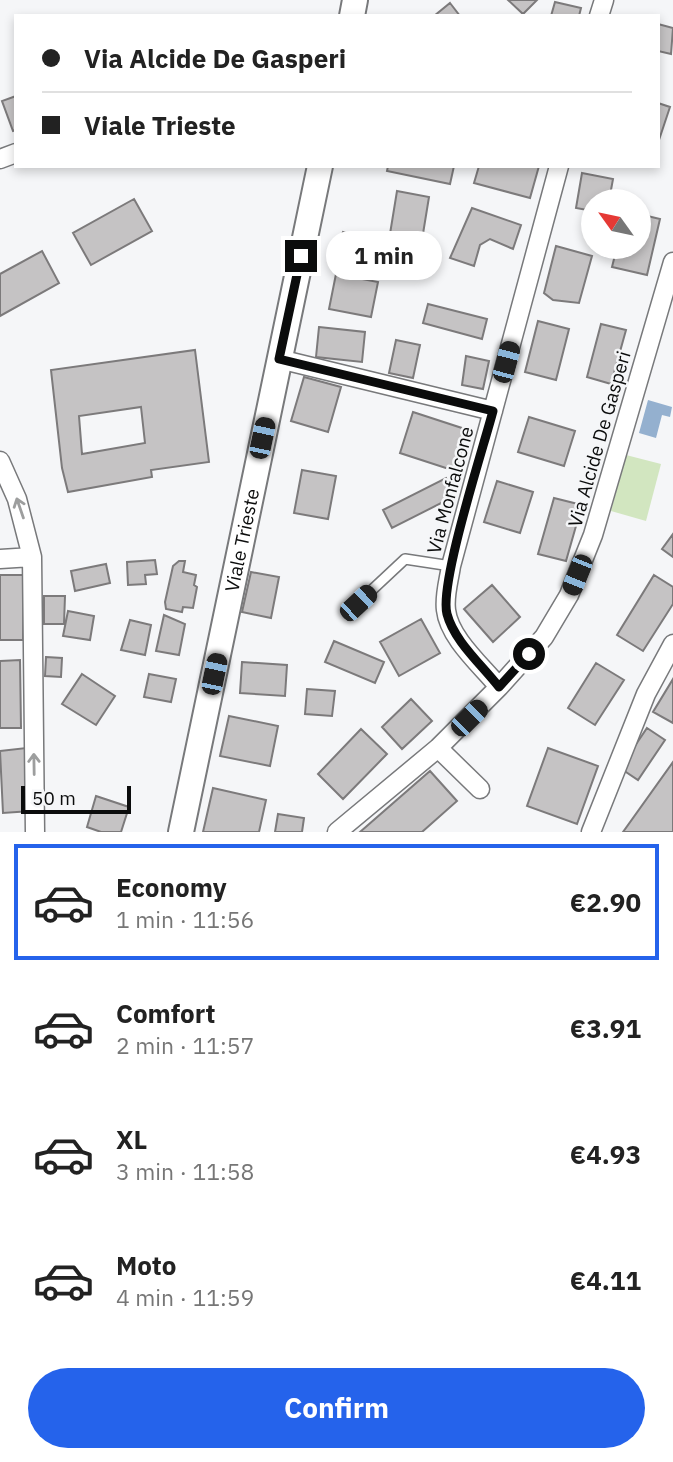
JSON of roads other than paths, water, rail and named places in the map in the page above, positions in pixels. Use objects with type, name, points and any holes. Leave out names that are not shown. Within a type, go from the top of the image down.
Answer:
[{"type":"main road","name":"Viale Trieste","points":[[181,832],[320,168]]},
{"type":"street","name":"Via Monfalcone","points":[[499,687],[453,631],[446,611],[451,566],[558,168]]},
{"type":"street","name":"Via Alcide De Gasperi","points":[[499,687],[544,637],[574,583],[593,535],[673,262]]},
{"type":"street","points":[[279,359],[493,411]]},
{"type":"street","points":[[0,461],[25,523],[32,558],[35,832]]},
{"type":"street","points":[[0,559],[32,558]]},
{"type":"street","points":[[591,832],[646,694],[673,644]]},
{"type":"street","points":[[337,832],[438,748],[499,687]]},
{"type":"street","points":[[438,748],[480,789]]},
{"type":"lane","points":[[358,603],[405,559],[451,566]]},
{"type":"water","points":[[648,400],[672,407],[670,417],[662,415],[656,438],[639,433]]}]
